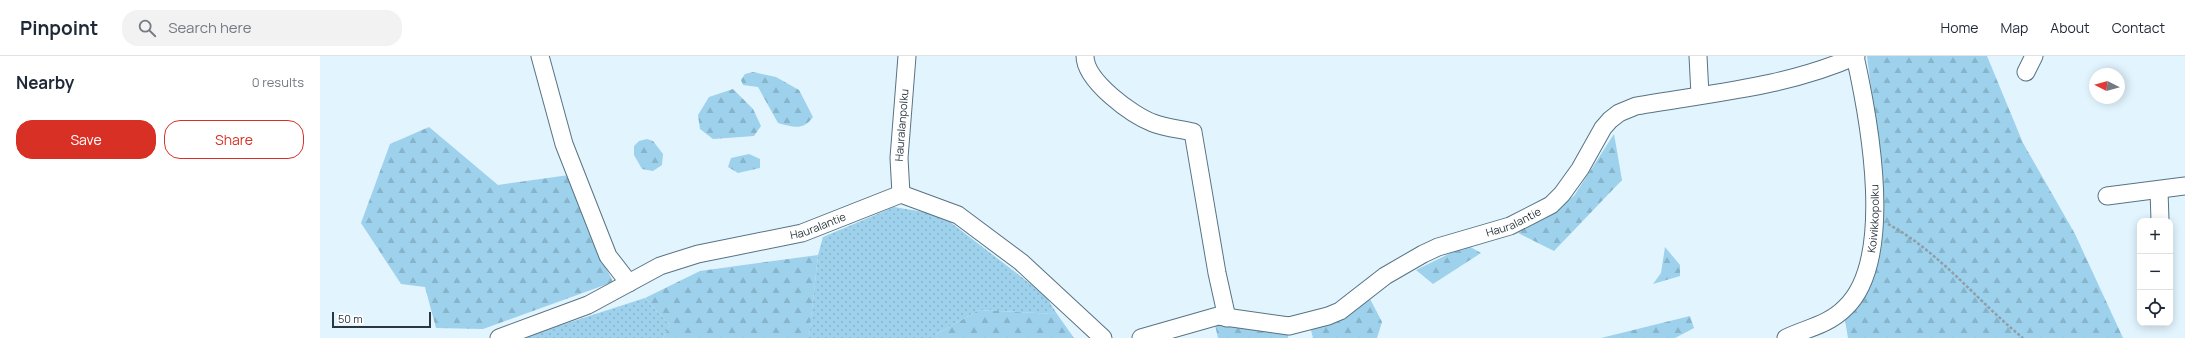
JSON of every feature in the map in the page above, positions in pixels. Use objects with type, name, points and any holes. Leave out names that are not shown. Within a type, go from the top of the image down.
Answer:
[{"type":"street","points":[[540,56],[564,144],[608,256],[628,283]]},
{"type":"street","points":[[1085,56],[1085,60],[1095,79],[1122,106],[1154,123],[1193,132],[1217,273],[1227,318]]},
{"type":"street","points":[[1698,56],[1700,95]]},
{"type":"street","name":"Hauralantie","points":[[1141,338],[1218,316],[1289,326],[1303,324],[1340,311],[1385,276],[1423,254],[1438,247],[1510,226],[1551,205],[1562,194],[1580,169],[1602,128],[1618,113],[1636,106],[1764,86],[1823,69],[1855,56]]},
{"type":"street","name":"Koivikkopolku","points":[[1786,338],[1828,322],[1845,308],[1857,294],[1866,276],[1874,216],[1875,187],[1870,146],[1855,56]]},
{"type":"street","points":[[2026,72],[2034,56]]},
{"type":"street","name":"Hauralanpolku","points":[[901,194],[899,158],[906,57]]},
{"type":"street","points":[[2107,196],[2185,186]]},
{"type":"street","points":[[2159,190],[2160,218]]},
{"type":"street","points":[[901,194],[958,215],[1021,262],[1103,338]]},
{"type":"street","name":"Hauralantie","points":[[499,338],[588,305],[660,266],[698,254],[802,233],[901,194]]},
{"type":"path","points":[[1874,216],[1900,230],[1951,269],[2005,323],[2023,338]]},
{"type":"green space","points":[[1867,56],[1987,56],[2023,143],[2075,234],[2123,338],[1848,338],[1845,320],[1842,314],[1861,296],[1880,159]]},
{"type":"green space","points":[[753,72],[776,77],[799,90],[813,117],[805,124],[797,127],[778,123],[758,87],[743,85],[741,80],[745,74]]},
{"type":"green space","points":[[733,89],[753,109],[761,126],[754,136],[713,139],[700,129],[698,115],[709,97]]},
{"type":"green space","points":[[429,127],[498,185],[569,175],[589,233],[613,282],[483,329],[436,328],[425,287],[401,284],[361,223],[390,144]]},
{"type":"green space","points":[[1614,134],[1622,180],[1554,251],[1518,233],[1574,196]]},
{"type":"green space","points":[[647,139],[653,141],[663,154],[662,165],[653,171],[642,169],[634,155],[634,146],[639,141]]},
{"type":"green space","points":[[749,154],[760,159],[760,168],[738,173],[728,167],[731,158]]},
{"type":"green space","points":[[894,207],[941,215],[1045,295],[1057,314],[979,310],[935,335],[935,338],[805,338],[809,336],[818,255],[823,237]]},
{"type":"green space","points":[[1467,245],[1481,253],[1433,284],[1416,270]]},
{"type":"green space","points":[[1665,247],[1680,265],[1680,276],[1653,284],[1661,273]]},
{"type":"green space","points":[[818,255],[809,337],[805,338],[663,338],[670,325],[645,298],[700,271]]},
{"type":"green space","points":[[1368,295],[1382,322],[1377,338],[1313,338],[1310,326]]},
{"type":"green space","points":[[645,298],[670,325],[663,338],[521,338]]},
{"type":"green space","points":[[979,310],[1057,314],[1074,338],[935,338],[935,335]]},
{"type":"green space","points":[[1690,316],[1694,328],[1675,338],[1601,338]]},
{"type":"green space","points":[[1215,325],[1289,332],[1288,338],[1218,338]]}]
